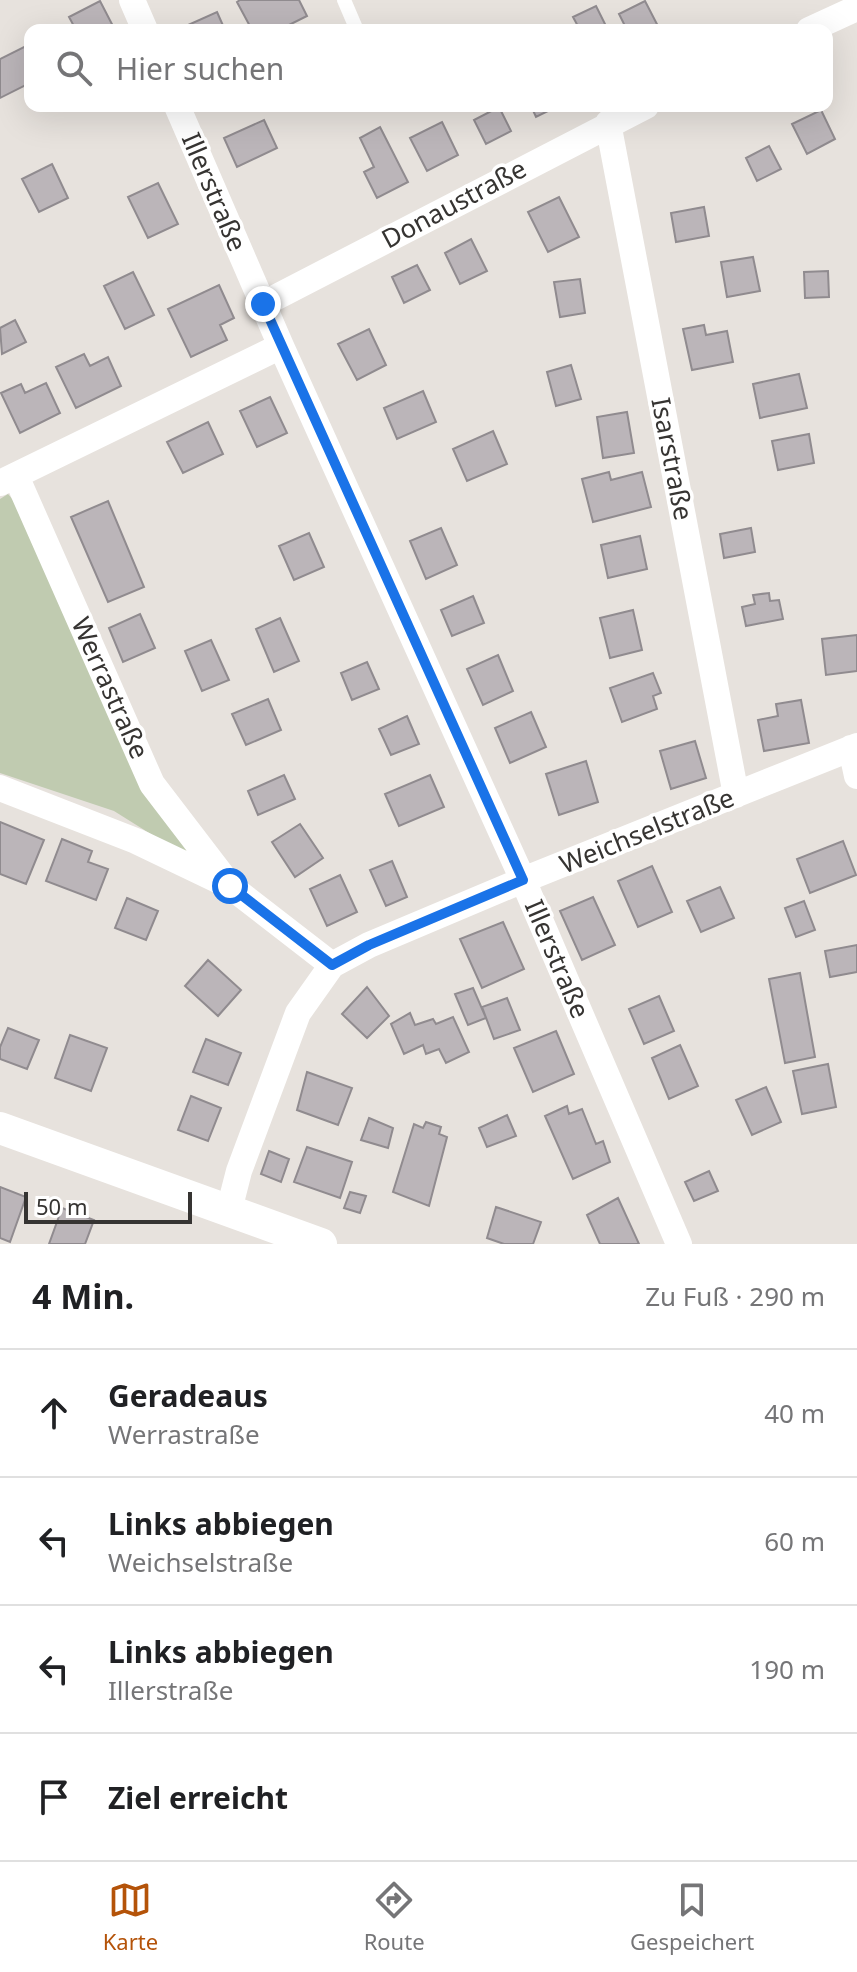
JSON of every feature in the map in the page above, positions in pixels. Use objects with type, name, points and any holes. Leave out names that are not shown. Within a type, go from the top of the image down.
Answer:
[{"type":"street","points":[[132,0],[142,24]]},
{"type":"street","points":[[822,24],[857,8]]},
{"type":"street","name":"Illerstraße","points":[[180,112],[281,346],[523,880],[679,1244]]},
{"type":"street","name":"Donaustraße","points":[[263,304],[633,112]]},
{"type":"street","name":"Isarstraße","points":[[608,123],[736,795]]},
{"type":"street","points":[[8,480],[281,346]]},
{"type":"street","name":"Werrastraße","points":[[8,480],[152,784],[230,886]]},
{"type":"street","points":[[854,747],[857,776]]},
{"type":"street","name":"Weichselstraße","points":[[229,1210],[239,1171],[298,1013],[332,965],[369,945],[523,880],[854,747]]},
{"type":"street","name":"Werrastraße","points":[[0,788],[136,841],[230,886],[332,965]]},
{"type":"street","points":[[0,1128],[229,1210],[302,1241]]},
{"type":"lane","points":[[344,0],[354,24]]},
{"type":"green space","points":[[8,494],[21,509],[197,863],[114,811],[0,773],[0,499]]},
{"type":"building","points":[[299,0],[307,16],[291,24],[249,24],[237,2]]},
{"type":"building","points":[[100,1],[112,24],[73,24],[69,17]]},
{"type":"building","points":[[645,1],[657,24],[624,24],[619,14]]},
{"type":"building","points":[[596,6],[605,24],[577,24],[573,17]]},
{"type":"building","points":[[217,12],[222,24],[190,24]]},
{"type":"building","points":[[24,47],[24,86],[0,98],[0,59]]},
{"type":"building","points":[[489,112],[502,112],[511,131],[486,144],[474,120]]},
{"type":"building","points":[[822,112],[835,139],[807,154],[792,124]]},
{"type":"building","points":[[264,120],[277,148],[237,167],[224,138]]},
{"type":"building","points":[[442,122],[458,155],[427,171],[410,138]]},
{"type":"building","points":[[380,127],[408,182],[377,198],[364,172],[374,167],[360,138]]},
{"type":"building","points":[[769,146],[781,169],[757,181],[746,158]]},
{"type":"building","points":[[52,164],[68,198],[39,212],[22,179]]},
{"type":"building","points":[[158,183],[178,224],[148,238],[128,197]]},
{"type":"building","points":[[559,197],[579,237],[548,252],[528,212]]},
{"type":"building","points":[[704,207],[709,236],[676,242],[671,213]]},
{"type":"building","points":[[471,239],[487,271],[460,284],[445,253]]},
{"type":"building","points":[[753,257],[760,291],[727,297],[721,262]]},
{"type":"building","points":[[417,265],[430,290],[404,303],[392,277]]},
{"type":"building","points":[[828,271],[829,297],[805,298],[804,272]]},
{"type":"building","points":[[133,272],[154,315],[125,329],[104,286]]},
{"type":"building","points":[[580,279],[585,313],[560,317],[554,282]]},
{"type":"building","points":[[219,285],[234,318],[220,325],[227,340],[191,357],[168,309]]},
{"type":"building","points":[[15,320],[26,342],[2,354],[0,328]]},
{"type":"building","points":[[704,325],[706,335],[727,331],[733,362],[692,370],[683,329]]},
{"type":"building","points":[[369,329],[386,365],[357,380],[338,344]]},
{"type":"building","points":[[84,354],[90,366],[108,357],[121,386],[76,408],[56,367]]},
{"type":"building","points":[[571,365],[581,399],[556,406],[547,372]]},
{"type":"building","points":[[799,374],[807,408],[760,418],[753,384]]},
{"type":"building","points":[[46,383],[60,413],[20,433],[1,393],[21,384],[25,393]]},
{"type":"building","points":[[423,391],[436,422],[397,439],[384,408]]},
{"type":"building","points":[[270,397],[287,433],[257,447],[240,411]]},
{"type":"building","points":[[627,412],[634,453],[603,458],[597,417]]},
{"type":"building","points":[[208,422],[223,454],[183,473],[167,442]]},
{"type":"building","points":[[493,431],[507,464],[467,481],[453,449]]},
{"type":"building","points":[[809,434],[814,463],[778,470],[772,441]]},
{"type":"building","points":[[609,472],[611,480],[642,472],[651,507],[593,522],[582,479]]},
{"type":"building","points":[[108,501],[144,587],[108,602],[71,517]]},
{"type":"building","points":[[441,528],[457,565],[426,579],[410,541]]},
{"type":"building","points":[[751,528],[755,552],[724,558],[720,534]]},
{"type":"building","points":[[309,533],[324,567],[294,580],[279,546]]},
{"type":"building","points":[[640,536],[647,569],[608,578],[601,545]]},
{"type":"building","points":[[769,593],[770,601],[779,600],[783,619],[746,626],[742,607],[755,604],[753,595]]},
{"type":"building","points":[[473,596],[484,623],[452,636],[441,610]]},
{"type":"building","points":[[633,610],[642,650],[610,658],[600,618]]},
{"type":"building","points":[[140,614],[155,648],[123,662],[109,628]]},
{"type":"building","points":[[280,618],[299,661],[274,672],[256,629]]},
{"type":"building","points":[[857,635],[857,671],[826,675],[822,639]]},
{"type":"building","points":[[211,640],[229,680],[202,691],[185,651]]},
{"type":"building","points":[[498,655],[513,691],[483,705],[467,669]]},
{"type":"building","points":[[367,662],[379,689],[352,700],[341,673]]},
{"type":"building","points":[[653,673],[661,693],[653,696],[657,709],[622,722],[610,688]]},
{"type":"building","points":[[268,699],[281,730],[246,745],[232,714]]},
{"type":"building","points":[[801,700],[809,743],[764,751],[758,720],[778,716],[776,704]]},
{"type":"building","points":[[531,712],[546,747],[510,763],[495,728]]},
{"type":"building","points":[[407,716],[419,744],[391,755],[379,729]]},
{"type":"building","points":[[695,741],[706,778],[671,789],[660,751]]},
{"type":"building","points":[[586,761],[598,802],[559,815],[546,774]]},
{"type":"building","points":[[284,775],[295,799],[258,815],[248,791]]},
{"type":"building","points":[[430,775],[444,807],[399,826],[385,794]]},
{"type":"building","points":[[0,822],[44,840],[26,884],[0,874]]},
{"type":"building","points":[[300,824],[323,858],[295,877],[272,842]]},
{"type":"building","points":[[62,839],[92,851],[88,862],[108,869],[96,900],[46,881]]},
{"type":"building","points":[[843,841],[856,875],[810,893],[797,859]]},
{"type":"building","points":[[392,861],[407,897],[386,906],[370,870]]},
{"type":"building","points":[[652,866],[672,912],[638,927],[618,881]]},
{"type":"building","points":[[340,875],[357,912],[327,926],[310,889]]},
{"type":"building","points":[[720,887],[734,918],[701,932],[687,901]]},
{"type":"building","points":[[593,897],[615,945],[582,960],[560,911]]},
{"type":"building","points":[[127,898],[158,911],[146,940],[115,928]]},
{"type":"building","points":[[804,901],[815,930],[796,937],[785,908]]},
{"type":"building","points":[[503,922],[524,969],[482,988],[460,939]]},
{"type":"building","points":[[857,945],[857,972],[830,977],[825,951]]},
{"type":"building","points":[[208,960],[241,990],[218,1016],[185,986]]},
{"type":"building","points":[[800,973],[815,1057],[785,1063],[769,979]]},
{"type":"building","points":[[367,987],[389,1016],[367,1038],[342,1014]]},
{"type":"building","points":[[473,988],[486,1018],[468,1025],[455,994]]},
{"type":"building","points":[[659,996],[674,1031],[644,1044],[629,1009]]},
{"type":"building","points":[[507,998],[520,1030],[494,1039],[482,1007]]},
{"type":"building","points":[[410,1013],[415,1025],[433,1019],[436,1024],[453,1017],[469,1052],[446,1063],[439,1049],[426,1054],[423,1045],[404,1054],[391,1024]]},
{"type":"building","points":[[8,1028],[39,1040],[27,1069],[0,1059],[0,1047]]},
{"type":"building","points":[[556,1031],[574,1074],[533,1092],[514,1048]]},
{"type":"building","points":[[70,1035],[107,1048],[91,1091],[55,1078]]},
{"type":"building","points":[[206,1039],[241,1053],[228,1085],[193,1072]]},
{"type":"building","points":[[680,1045],[698,1086],[669,1099],[652,1058]]},
{"type":"building","points":[[828,1064],[836,1107],[802,1114],[793,1071]]},
{"type":"building","points":[[307,1072],[352,1088],[338,1125],[297,1110]]},
{"type":"building","points":[[766,1087],[781,1122],[752,1135],[736,1100]]},
{"type":"building","points":[[191,1096],[221,1108],[208,1141],[178,1130]]},
{"type":"building","points":[[567,1106],[569,1114],[582,1109],[596,1144],[603,1141],[610,1162],[573,1179],[545,1116]]},
{"type":"building","points":[[507,1115],[516,1136],[487,1147],[479,1128]]},
{"type":"building","points":[[369,1118],[393,1128],[388,1148],[361,1140]]},
{"type":"building","points":[[426,1122],[441,1127],[439,1134],[447,1137],[429,1206],[393,1192],[414,1124],[423,1128]]},
{"type":"building","points":[[307,1147],[352,1162],[340,1198],[294,1182]]},
{"type":"building","points":[[269,1151],[289,1159],[281,1182],[261,1174]]},
{"type":"building","points":[[709,1171],[718,1191],[694,1201],[685,1182]]},
{"type":"building","points":[[0,1187],[26,1197],[10,1242],[0,1238]]},
{"type":"building","points":[[350,1192],[366,1196],[360,1213],[344,1208]]},
{"type":"building","points":[[618,1198],[639,1244],[600,1244],[587,1215]]},
{"type":"building","points":[[496,1207],[541,1222],[533,1244],[504,1244],[487,1238]]},
{"type":"building","points":[[62,1208],[94,1220],[85,1244],[49,1244]]},
{"type":"route","points":[[230,886],[332,965],[369,945],[523,880],[263,304]]}]
